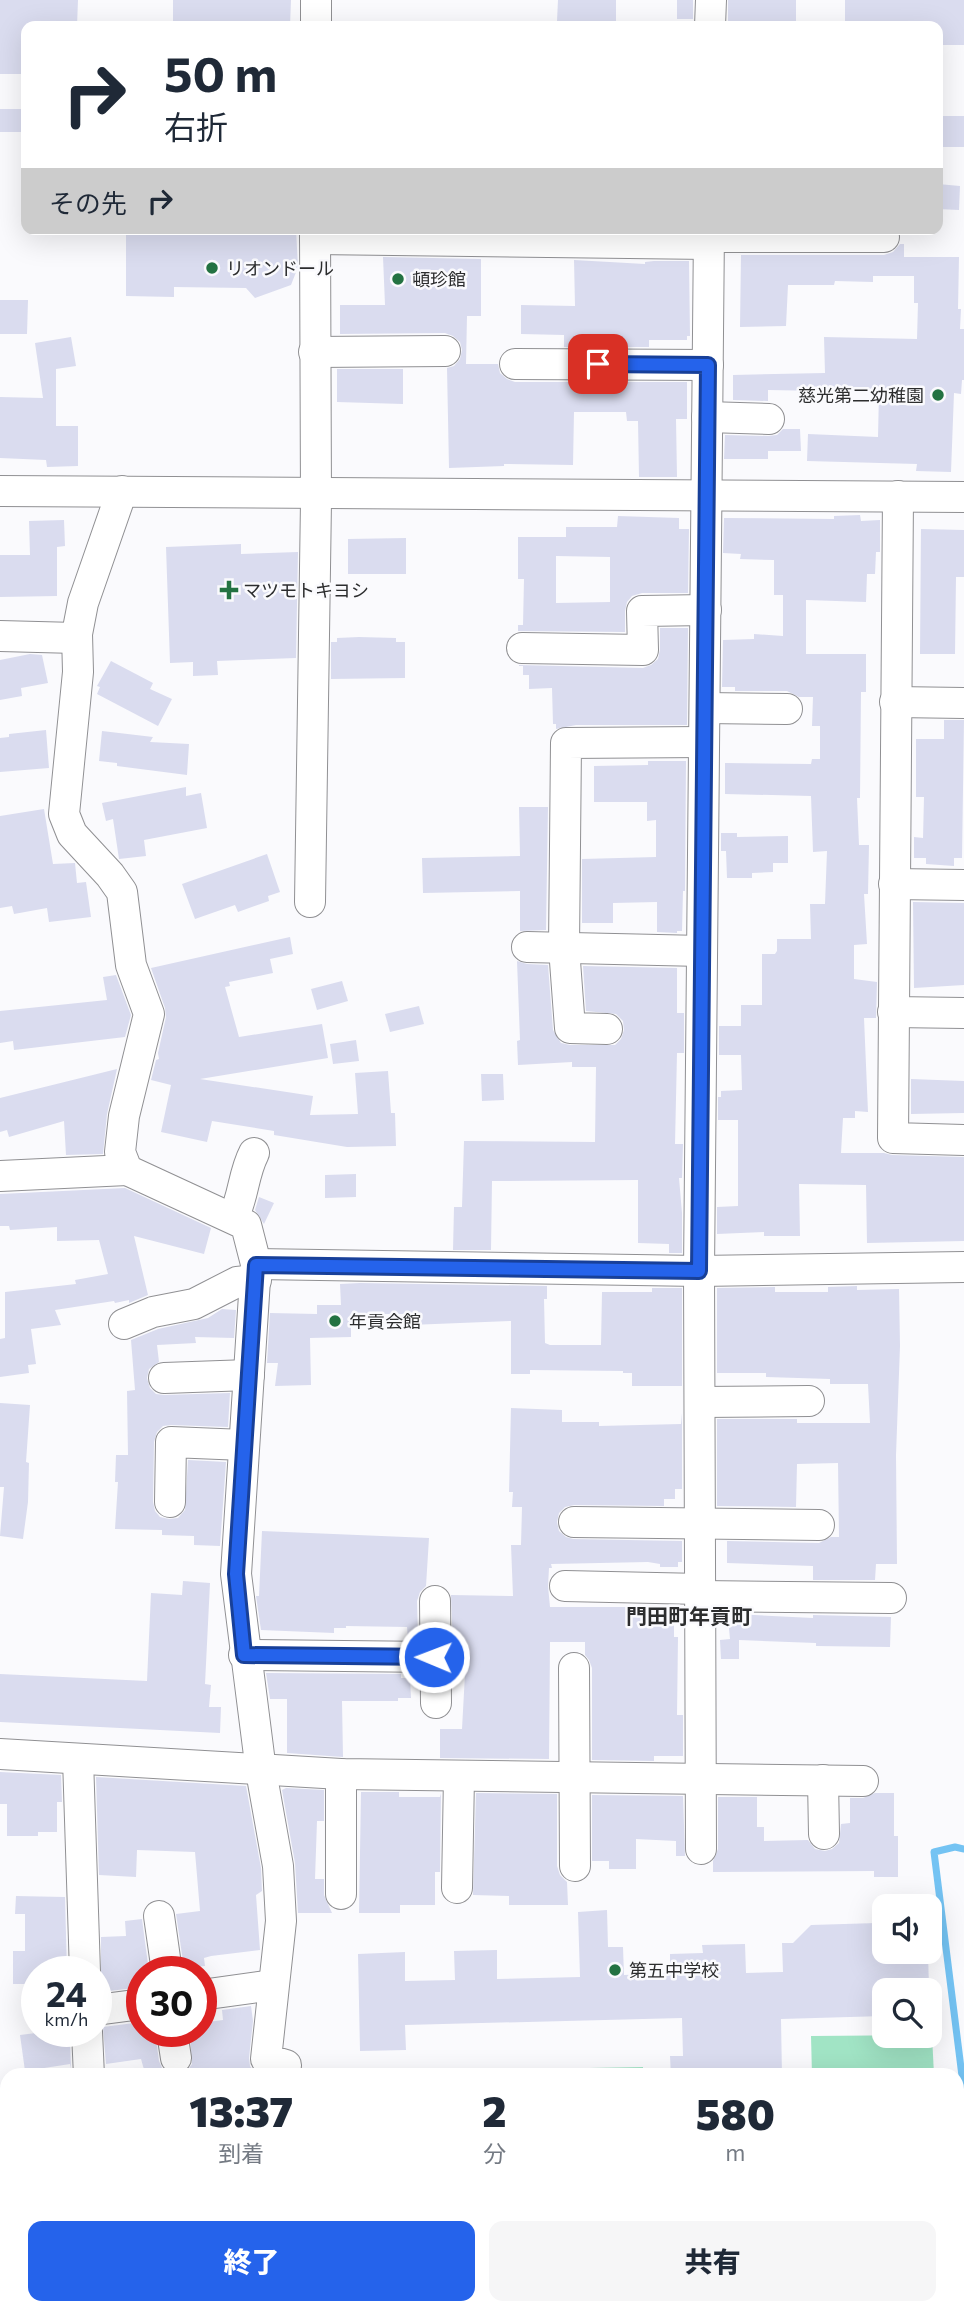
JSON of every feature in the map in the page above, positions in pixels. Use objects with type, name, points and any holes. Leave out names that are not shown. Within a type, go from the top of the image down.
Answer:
[{"type":"street","points":[[316,0],[316,21]]},
{"type":"street","points":[[710,21],[711,0]]},
{"type":"street","points":[[310,902],[316,493],[315,235]]},
{"type":"street","points":[[446,235],[884,237]]},
{"type":"street","points":[[701,1849],[699,1271],[709,237]]},
{"type":"street","points":[[314,352],[444,351]]},
{"type":"street","points":[[515,364],[708,365]]},
{"type":"street","points":[[707,417],[769,419]]},
{"type":"street","points":[[0,491],[964,497]]},
{"type":"street","points":[[122,491],[83,603],[76,638],[78,673],[64,814],[72,834],[110,874],[122,892],[131,965],[149,1014],[124,1116],[120,1152],[127,1170]]},
{"type":"street","points":[[898,496],[893,1138],[964,1140]]},
{"type":"street","points":[[522,648],[643,650],[642,611],[706,610]]},
{"type":"street","points":[[0,636],[76,638]]},
{"type":"street","points":[[895,702],[964,703]]},
{"type":"street","points":[[705,708],[787,709]]},
{"type":"street","points":[[607,1029],[570,1028],[564,948],[566,743],[704,742]]},
{"type":"street","points":[[894,884],[964,886]]},
{"type":"street","points":[[527,947],[702,951]]},
{"type":"street","points":[[893,1013],[964,1013]]},
{"type":"street","points":[[233,1218],[240,1204],[245,1170],[254,1153]]},
{"type":"street","points":[[0,1176],[127,1170],[246,1225],[256,1272],[236,1574],[244,1655],[278,1866],[281,1921],[266,2059],[286,2065],[286,2068]]},
{"type":"street","points":[[124,1324],[153,1312],[194,1304],[256,1272],[699,1271],[964,1267]]},
{"type":"street","points":[[164,1378],[249,1375]]},
{"type":"street","points":[[700,1402],[809,1401]]},
{"type":"street","points":[[170,1502],[171,1442],[244,1445]]},
{"type":"street","points":[[574,1522],[819,1525]]},
{"type":"street","points":[[565,1586],[891,1598]]},
{"type":"street","points":[[435,1601],[436,1703]]},
{"type":"street","points":[[244,1655],[434,1657]]},
{"type":"street","points":[[574,1668],[575,1866]]},
{"type":"street","points":[[0,1754],[341,1774],[863,1780]]},
{"type":"street","points":[[78,1759],[84,1956]]},
{"type":"street","points":[[341,1774],[341,1894]]},
{"type":"street","points":[[457,1888],[459,1776]]},
{"type":"street","points":[[823,1780],[824,1834]]},
{"type":"street","points":[[159,1916],[165,1956]]},
{"type":"street","points":[[217,1993],[273,1985]]},
{"type":"street","points":[[88,2047],[89,2068]]},
{"type":"green space","points":[[872,2035],[872,2048],[933,2048],[934,2068],[812,2068],[811,2036]]},
{"type":"building","points":[[0,0],[78,0],[77,21],[21,21],[21,74],[0,74]]},
{"type":"building","points":[[173,0],[291,0],[290,21],[173,21]]},
{"type":"building","points":[[558,0],[616,0],[616,21],[557,21]]},
{"type":"building","points":[[677,0],[693,0],[693,19],[677,19]]},
{"type":"building","points":[[728,0],[796,0],[796,21],[728,21]]},
{"type":"building","points":[[845,0],[964,0],[964,45],[943,45],[943,21],[845,21]]},
{"type":"building","points":[[0,109],[21,109],[21,132],[0,132]]},
{"type":"building","points":[[943,116],[964,116],[964,147],[943,147]]},
{"type":"building","points":[[943,184],[960,186],[959,210],[943,209]]},
{"type":"building","name":"リオンドール","points":[[126,235],[296,235],[298,267],[291,285],[255,298],[246,288],[174,287],[174,297],[126,296]]},
{"type":"building","points":[[900,244],[904,244],[904,257],[959,257],[958,309],[961,309],[960,329],[964,329],[964,380],[961,394],[954,393],[951,472],[916,471],[917,464],[807,461],[808,434],[878,437],[879,392],[768,390],[768,401],[733,400],[733,375],[825,373],[824,337],[917,339],[918,303],[914,303],[914,276],[873,276],[873,282],[835,281],[834,285],[788,285],[786,326],[740,327],[741,255],[884,255],[893,252]]},
{"type":"building","points":[[383,257],[481,259],[481,316],[467,316],[466,364],[498,364],[500,373],[515,382],[687,382],[687,419],[676,419],[677,477],[639,477],[638,421],[627,421],[626,412],[574,412],[573,465],[504,464],[449,468],[447,368],[454,366],[460,359],[460,342],[445,333],[340,334],[340,305],[385,305]]},
{"type":"building","points":[[574,260],[645,264],[654,261],[689,261],[690,336],[687,336],[687,340],[649,340],[649,347],[564,347],[564,335],[521,334],[521,305],[575,306]]},
{"type":"building","points":[[0,300],[28,300],[27,334],[0,334]]},
{"type":"building","points":[[71,337],[76,366],[56,369],[56,426],[78,426],[78,466],[47,467],[46,460],[0,458],[0,397],[43,398],[35,343]]},
{"type":"building","points":[[337,369],[403,369],[403,404],[337,402]]},
{"type":"building","points":[[783,429],[800,429],[801,451],[768,451],[768,459],[724,459],[725,435],[768,436],[777,435]]},
{"type":"building","points":[[860,515],[861,521],[880,520],[880,552],[876,552],[875,574],[867,574],[866,602],[806,600],[806,654],[866,654],[866,692],[861,692],[860,798],[857,798],[859,845],[869,845],[868,894],[864,894],[867,944],[854,945],[854,979],[877,982],[876,1018],[864,1018],[868,1112],[855,1111],[855,1118],[843,1118],[841,1153],[964,1157],[964,1241],[867,1243],[866,1185],[799,1184],[800,1236],[764,1236],[764,1232],[717,1234],[717,1207],[738,1206],[738,1120],[718,1120],[718,1097],[721,1097],[721,1091],[742,1090],[741,1055],[719,1055],[719,1026],[741,1026],[741,1005],[762,1005],[762,954],[775,954],[777,939],[811,939],[810,904],[825,904],[827,851],[813,852],[811,796],[725,794],[725,763],[811,764],[812,759],[820,759],[820,726],[812,726],[813,697],[799,697],[787,691],[735,691],[735,687],[722,687],[723,640],[754,639],[754,634],[783,636],[783,595],[774,595],[774,560],[740,559],[741,554],[723,553],[724,518],[834,519],[834,516]]},
{"type":"building","points":[[618,516],[679,518],[679,529],[689,529],[688,593],[642,593],[632,596],[625,611],[625,632],[518,631],[518,625],[523,625],[524,579],[518,579],[518,537],[566,537],[566,527],[617,527]],"holes":[[[556,556],[610,557],[610,602],[556,603]]]},
{"type":"building","points":[[64,520],[65,546],[57,547],[57,596],[0,597],[0,555],[30,555],[29,521]]},
{"type":"building","points":[[921,529],[964,530],[964,577],[956,577],[955,654],[920,654]]},
{"type":"building","points":[[406,538],[406,574],[348,574],[348,539]]},
{"type":"building","points":[[241,544],[241,554],[298,552],[296,658],[217,661],[218,675],[193,676],[193,662],[170,663],[166,547]]},
{"type":"building","points":[[660,628],[688,628],[687,725],[576,725],[556,729],[556,724],[553,724],[552,688],[529,689],[529,675],[523,675],[523,666],[519,666],[519,665],[643,668],[658,659]]},
{"type":"building","points":[[337,638],[396,638],[396,642],[405,642],[405,678],[331,679],[331,642],[337,642]]},
{"type":"building","points":[[30,654],[42,655],[48,683],[21,688],[22,696],[0,700],[0,660]]},
{"type":"building","points":[[111,661],[153,683],[150,689],[172,699],[158,726],[97,694],[100,687],[97,686]]},
{"type":"building","points":[[944,720],[964,720],[962,858],[954,858],[954,866],[926,864],[926,858],[914,858],[914,837],[923,838],[924,797],[916,797],[916,739],[944,739]]},
{"type":"building","points":[[46,730],[49,768],[0,772],[0,738],[9,737],[9,734]]},
{"type":"building","points":[[102,731],[153,737],[150,742],[189,744],[187,775],[117,766],[117,763],[99,761]]},
{"type":"building","points":[[648,761],[686,761],[682,931],[657,932],[657,902],[613,903],[613,923],[582,923],[582,859],[656,857],[656,820],[647,821],[647,802],[594,802],[594,766],[648,765]]},
{"type":"building","points":[[186,787],[186,796],[201,793],[207,828],[144,840],[146,856],[119,859],[113,819],[106,821],[102,803]]},
{"type":"building","points":[[519,807],[548,807],[546,930],[520,931],[520,891],[423,893],[422,858],[520,856]]},
{"type":"building","points":[[44,809],[53,864],[75,863],[77,883],[86,882],[91,917],[49,922],[47,908],[14,914],[12,906],[0,908],[0,816]]},
{"type":"building","points":[[721,833],[737,833],[737,837],[788,836],[788,863],[773,863],[773,872],[752,873],[752,878],[727,878],[726,851],[721,851]]},
{"type":"building","points":[[267,854],[280,892],[268,896],[269,901],[238,912],[235,905],[195,919],[182,884]]},
{"type":"building","points":[[913,902],[964,903],[964,985],[914,988]]},
{"type":"building","points":[[290,937],[293,954],[270,959],[273,973],[229,982],[230,986],[225,987],[239,1037],[322,1024],[328,1058],[200,1079],[313,1096],[310,1115],[358,1114],[355,1073],[388,1071],[391,1113],[395,1113],[396,1146],[347,1147],[212,1121],[207,1142],[161,1132],[171,1085],[151,1080],[156,1060],[159,1059],[166,1017],[151,968]]},
{"type":"building","points":[[517,961],[548,965],[553,1030],[561,1043],[570,1045],[615,1045],[624,1030],[623,1021],[616,1014],[586,1011],[583,966],[677,968],[677,1013],[684,1013],[684,1053],[677,1053],[675,1144],[683,1144],[682,1178],[679,1178],[682,1253],[669,1253],[669,1244],[638,1243],[638,1180],[492,1181],[491,1250],[453,1250],[454,1207],[462,1207],[464,1141],[595,1142],[596,1067],[572,1067],[572,1062],[518,1065],[517,1041],[520,1040]]},
{"type":"building","points":[[116,975],[131,1015],[125,1037],[14,1050],[13,1041],[0,1043],[0,1011],[107,1000],[103,977]]},
{"type":"building","points":[[342,981],[348,1001],[317,1010],[311,989]]},
{"type":"building","points":[[419,1006],[424,1024],[390,1032],[385,1014]]},
{"type":"building","points":[[356,1040],[359,1061],[333,1064],[330,1044]]},
{"type":"building","points":[[117,1069],[107,1114],[103,1154],[66,1155],[64,1121],[9,1137],[7,1130],[0,1132],[0,1098]]},
{"type":"building","points":[[481,1074],[503,1074],[504,1100],[482,1101]]},
{"type":"building","points":[[911,1079],[964,1081],[964,1113],[911,1114]]},
{"type":"building","points":[[356,1174],[356,1197],[325,1198],[325,1175]]},
{"type":"building","points":[[125,1188],[211,1228],[204,1254],[134,1236],[148,1295],[129,1303],[129,1300],[114,1301],[55,1310],[61,1325],[31,1329],[36,1364],[28,1365],[29,1373],[0,1377],[0,1339],[5,1338],[5,1292],[76,1284],[75,1280],[108,1274],[99,1240],[57,1241],[57,1227],[10,1230],[9,1226],[0,1226],[0,1194]]},
{"type":"building","points":[[259,1197],[274,1203],[264,1224],[255,1210]]},
{"type":"building","points":[[340,1284],[547,1286],[547,1299],[544,1299],[545,1343],[550,1345],[601,1345],[602,1292],[652,1292],[652,1288],[682,1288],[682,1386],[632,1386],[632,1373],[623,1371],[530,1370],[530,1374],[511,1374],[511,1321],[410,1325],[410,1314],[351,1314],[351,1337],[310,1338],[311,1385],[275,1386],[278,1363],[267,1363],[270,1313],[317,1314],[317,1305],[341,1305]]},
{"type":"building","points":[[857,1286],[857,1290],[899,1289],[897,1564],[876,1564],[875,1580],[813,1580],[813,1566],[727,1563],[727,1541],[819,1543],[831,1537],[839,1537],[838,1463],[797,1464],[796,1507],[717,1506],[717,1419],[870,1423],[868,1384],[830,1384],[830,1379],[766,1377],[766,1373],[717,1373],[717,1288],[775,1287],[775,1292],[828,1292],[828,1287]]},
{"type":"building","points":[[222,1309],[236,1310],[234,1338],[195,1337],[196,1343],[157,1345],[159,1362],[149,1369],[147,1378],[150,1388],[156,1394],[230,1393],[228,1427],[163,1426],[157,1432],[154,1442],[153,1502],[160,1517],[178,1518],[185,1510],[188,1460],[226,1462],[220,1546],[194,1545],[194,1536],[162,1535],[162,1530],[115,1529],[118,1482],[115,1482],[116,1455],[128,1455],[127,1391],[135,1390],[131,1340],[158,1329],[208,1318]]},
{"type":"building","points":[[0,1403],[30,1405],[26,1462],[29,1463],[28,1502],[23,1539],[0,1536],[4,1487],[0,1487]]},
{"type":"building","points":[[511,1408],[562,1410],[562,1422],[599,1422],[599,1426],[681,1424],[682,1413],[682,1489],[675,1489],[675,1499],[664,1499],[664,1506],[574,1505],[565,1507],[559,1513],[557,1522],[559,1531],[573,1539],[682,1541],[682,1562],[678,1562],[678,1567],[660,1567],[660,1564],[648,1562],[551,1564],[548,1586],[550,1607],[674,1607],[674,1637],[678,1637],[677,1715],[683,1715],[683,1756],[654,1756],[654,1761],[592,1760],[592,1668],[585,1655],[585,1642],[550,1642],[549,1759],[440,1758],[440,1729],[462,1729],[464,1649],[453,1649],[451,1595],[513,1596],[511,1545],[521,1545],[522,1507],[512,1507],[513,1492],[509,1492]]},
{"type":"building","points":[[262,1531],[429,1538],[426,1586],[417,1601],[418,1639],[408,1639],[407,1627],[346,1626],[334,1628],[334,1633],[261,1630],[256,1596],[259,1596]]},
{"type":"building","points":[[183,1581],[210,1583],[205,1684],[211,1685],[209,1707],[221,1707],[220,1733],[0,1722],[0,1674],[147,1681],[151,1593],[182,1595]]},
{"type":"building","points":[[735,1614],[813,1618],[813,1615],[891,1617],[890,1647],[816,1646],[816,1643],[739,1640],[739,1659],[721,1659],[720,1640],[730,1639],[728,1618],[735,1617]]},
{"type":"building","points":[[266,1673],[401,1674],[401,1678],[410,1678],[411,1698],[398,1698],[398,1701],[342,1701],[343,1757],[287,1753],[287,1699],[270,1699]]},
{"type":"building","points":[[0,1772],[61,1775],[62,1802],[57,1802],[57,1832],[38,1832],[38,1836],[7,1836],[7,1804],[0,1804]]},
{"type":"building","points":[[96,1777],[246,1786],[261,1868],[262,1891],[256,1895],[260,1950],[211,1956],[182,1956],[176,1914],[200,1911],[195,1852],[137,1850],[136,1877],[99,1875]]},
{"type":"building","points":[[282,1790],[324,1790],[324,1821],[317,1821],[315,1879],[324,1879],[324,1895],[332,1913],[298,1913],[295,1863]]},
{"type":"building","points":[[361,1792],[399,1792],[399,1797],[440,1797],[441,1793],[440,1872],[435,1872],[435,1905],[400,1905],[400,1913],[359,1913]]},
{"type":"building","points":[[476,1793],[557,1794],[557,1866],[560,1875],[567,1882],[568,1905],[509,1905],[509,1896],[473,1895]]},
{"type":"building","points":[[875,1793],[894,1793],[898,1877],[874,1877],[874,1871],[713,1872],[713,1861],[718,1849],[718,1797],[757,1797],[757,1827],[764,1827],[764,1841],[808,1840],[815,1849],[825,1851],[839,1843],[841,1824],[850,1823],[850,1798],[863,1798]]},
{"type":"building","points":[[592,1795],[683,1796],[685,1856],[676,1856],[676,1841],[636,1839],[636,1869],[609,1869],[609,1861],[592,1861]]},
{"type":"building","points":[[16,1896],[65,1897],[67,1956],[21,1956],[21,1984],[13,1984],[13,1951],[25,1951],[25,1914],[15,1914]]},
{"type":"building","points":[[607,1910],[608,1947],[623,1947],[624,1975],[670,1973],[670,1954],[703,1953],[702,1945],[745,1944],[746,1973],[783,1972],[782,1943],[793,1943],[811,1925],[872,1923],[872,1964],[928,1964],[929,1978],[872,1978],[872,2016],[781,2019],[782,2068],[671,2068],[670,2056],[683,2056],[682,2018],[405,2025],[406,2050],[360,2051],[358,1954],[405,1952],[405,1981],[455,1980],[454,1951],[497,1950],[497,1979],[580,1977],[578,1912]]},
{"type":"building","points":[[142,1919],[147,1956],[126,1956],[126,1989],[112,1991],[112,1956],[101,1956],[101,1937],[126,1936],[125,1921]]},
{"type":"building","points":[[251,2006],[253,2021],[249,2058],[251,2068],[189,2068],[192,2064],[191,2047],[217,2047],[217,2021],[223,2020],[222,2010]]},
{"type":"building","points":[[126,2024],[126,2047],[157,2047],[162,2068],[144,2068],[141,2059],[106,2064],[105,2047],[112,2047],[112,2026]]},
{"type":"building","points":[[22,2047],[70,2047],[71,2068],[70,2064],[25,2068]]},
{"type":"waterway","points":[[961,2068],[934,1852],[955,1847],[964,1849]]},
{"type":"place","name":"リオンドール","points":[[212,268]]},
{"type":"place","name":"頓珍館","points":[[398,279]]},
{"type":"place","name":"慈光第二幼稚園","points":[[938,395]]},
{"type":"place","name":"マツモトキヨシ","points":[[229,590]]},
{"type":"place","name":"年貢会館","points":[[335,1321]]},
{"type":"place","name":"第五中学校","points":[[615,1970]]},
{"type":"district","name":"門田町年貢町","points":[[689,1615]]},
{"type":"route","points":[[434,1657],[244,1655],[236,1574],[256,1265],[699,1271],[708,365],[598,364]]}]
